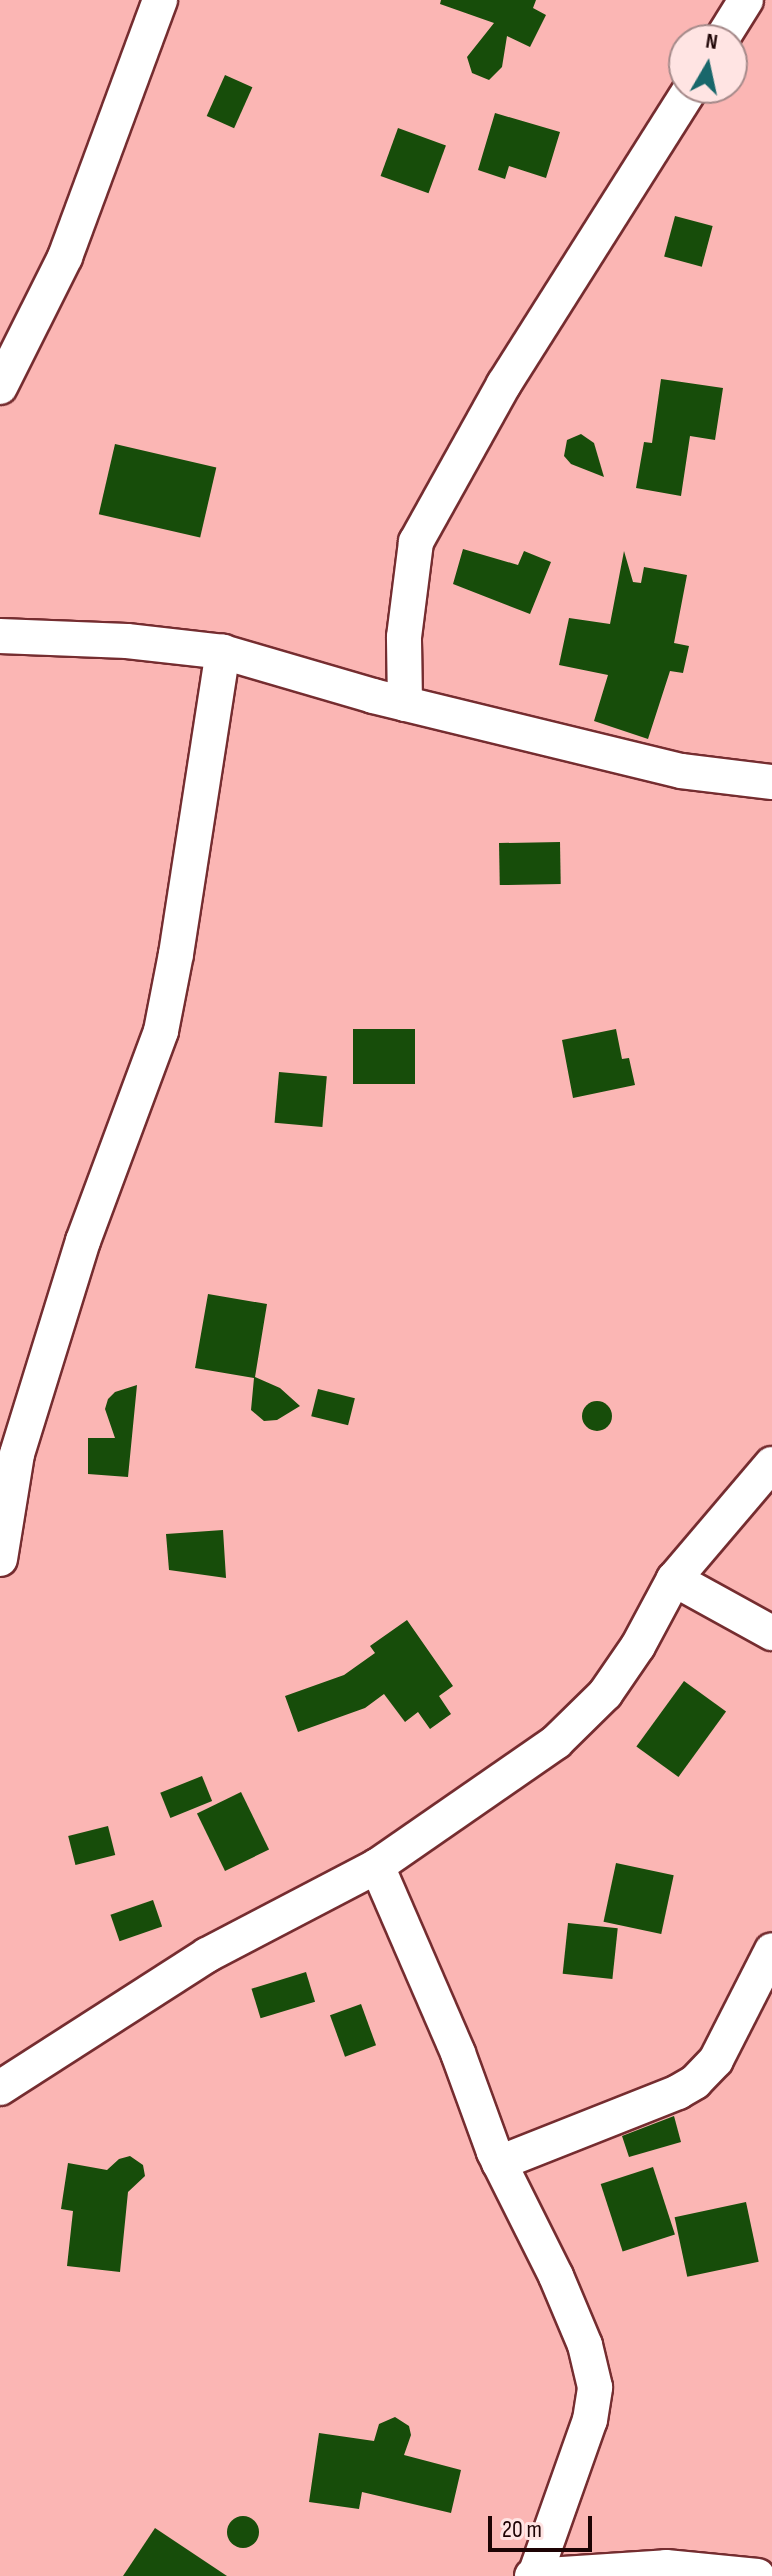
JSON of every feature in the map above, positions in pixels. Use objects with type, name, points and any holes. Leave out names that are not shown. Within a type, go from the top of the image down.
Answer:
[{"type":"street","points":[[0,387],[65,257],[160,0]]},
{"type":"street","points":[[731,24],[746,0]]},
{"type":"street","points":[[405,704],[404,637],[416,542],[504,384],[681,104]]},
{"type":"street","points":[[0,636],[127,641],[223,652],[405,704],[681,771],[772,782]]},
{"type":"street","points":[[0,1559],[17,1454],[83,1241],[161,1031],[223,652]]},
{"type":"street","points":[[5,2077],[207,1955],[377,1866],[556,1742],[605,1694],[638,1646],[674,1579],[772,1464]]},
{"type":"street","points":[[674,1579],[772,1633]]},
{"type":"street","points":[[377,1866],[458,2053],[499,2163],[568,2304],[585,2345],[595,2387],[584,2444],[534,2576],[666,2567],[758,2576]]},
{"type":"street","points":[[499,2163],[678,2092],[695,2082],[716,2060],[772,1950]]},
{"type":"building","points":[[441,0],[536,0],[533,8],[546,15],[530,47],[507,36],[502,67],[489,80],[472,73],[467,57],[494,23],[440,4]]},
{"type":"building","points":[[225,75],[252,87],[234,128],[207,116]]},
{"type":"building","points":[[495,113],[560,132],[546,178],[509,166],[505,179],[478,170]]},
{"type":"building","points":[[398,128],[446,145],[428,193],[381,176]]},
{"type":"building","points":[[675,216],[713,226],[702,267],[664,257]]},
{"type":"building","points":[[661,379],[723,388],[715,440],[690,436],[681,496],[636,488],[644,442],[652,443]]},
{"type":"building","points":[[581,434],[594,443],[604,477],[571,464],[564,456],[567,440]]},
{"type":"building","points":[[115,444],[216,467],[200,538],[99,514]]},
{"type":"building","points":[[463,549],[518,565],[524,551],[551,562],[530,614],[453,584]]},
{"type":"building","points":[[624,551],[633,582],[641,583],[644,567],[687,575],[674,643],[689,646],[683,673],[670,671],[648,739],[594,721],[608,675],[559,665],[569,618],[610,624]]},
{"type":"building","points":[[560,842],[561,884],[500,885],[499,843]]},
{"type":"building","points":[[353,1029],[415,1029],[415,1084],[353,1084]]},
{"type":"building","points":[[616,1029],[622,1059],[629,1058],[635,1085],[573,1098],[562,1040]]},
{"type":"building","points":[[279,1072],[327,1076],[322,1127],[275,1123]]},
{"type":"building","points":[[208,1294],[267,1304],[255,1377],[280,1388],[300,1406],[277,1420],[264,1421],[251,1410],[254,1378],[195,1368]]},
{"type":"building","points":[[137,1385],[128,1477],[88,1474],[88,1438],[115,1438],[105,1409],[108,1399],[115,1392]]},
{"type":"building","points":[[318,1389],[355,1398],[348,1425],[311,1416]]},
{"type":"building","points":[[597,1401],[608,1405],[612,1416],[608,1427],[597,1431],[586,1427],[582,1416],[586,1405]]},
{"type":"building","points":[[223,1530],[226,1578],[169,1570],[166,1534]]},
{"type":"building","points":[[407,1620],[453,1686],[439,1696],[451,1714],[430,1729],[418,1712],[405,1722],[384,1694],[365,1708],[298,1732],[285,1696],[344,1675],[375,1653],[370,1646]]},
{"type":"building","points":[[684,1681],[726,1712],[678,1777],[636,1747]]},
{"type":"building","points":[[202,1776],[212,1801],[170,1818],[160,1793]]},
{"type":"building","points":[[241,1792],[269,1850],[225,1871],[197,1813]]},
{"type":"building","points":[[108,1826],[115,1855],[75,1865],[68,1836]]},
{"type":"building","points":[[616,1863],[674,1875],[661,1934],[604,1922]]},
{"type":"building","points":[[153,1900],[162,1926],[120,1941],[110,1915]]},
{"type":"building","points":[[568,1923],[618,1928],[612,1979],[563,1974]]},
{"type":"building","points":[[306,1972],[315,2002],[261,2018],[251,1989]]},
{"type":"building","points":[[361,2004],[376,2045],[345,2057],[330,2015]]},
{"type":"building","points":[[674,2116],[681,2142],[629,2157],[622,2136]]},
{"type":"building","points":[[130,2156],[143,2165],[145,2176],[128,2192],[120,2272],[67,2266],[73,2211],[61,2209],[68,2163],[107,2170],[119,2159]]},
{"type":"building","points":[[653,2167],[675,2235],[623,2252],[601,2184]]},
{"type":"building","points":[[746,2202],[759,2262],[687,2277],[675,2217]]},
{"type":"building","points":[[395,2417],[409,2426],[411,2435],[404,2455],[461,2470],[451,2513],[362,2492],[359,2509],[309,2502],[319,2433],[374,2441],[379,2424]]},
{"type":"building","points":[[243,2516],[254,2521],[259,2532],[254,2543],[243,2548],[232,2543],[227,2532],[232,2521]]},
{"type":"building","points":[[155,2528],[227,2576],[123,2576]]}]
